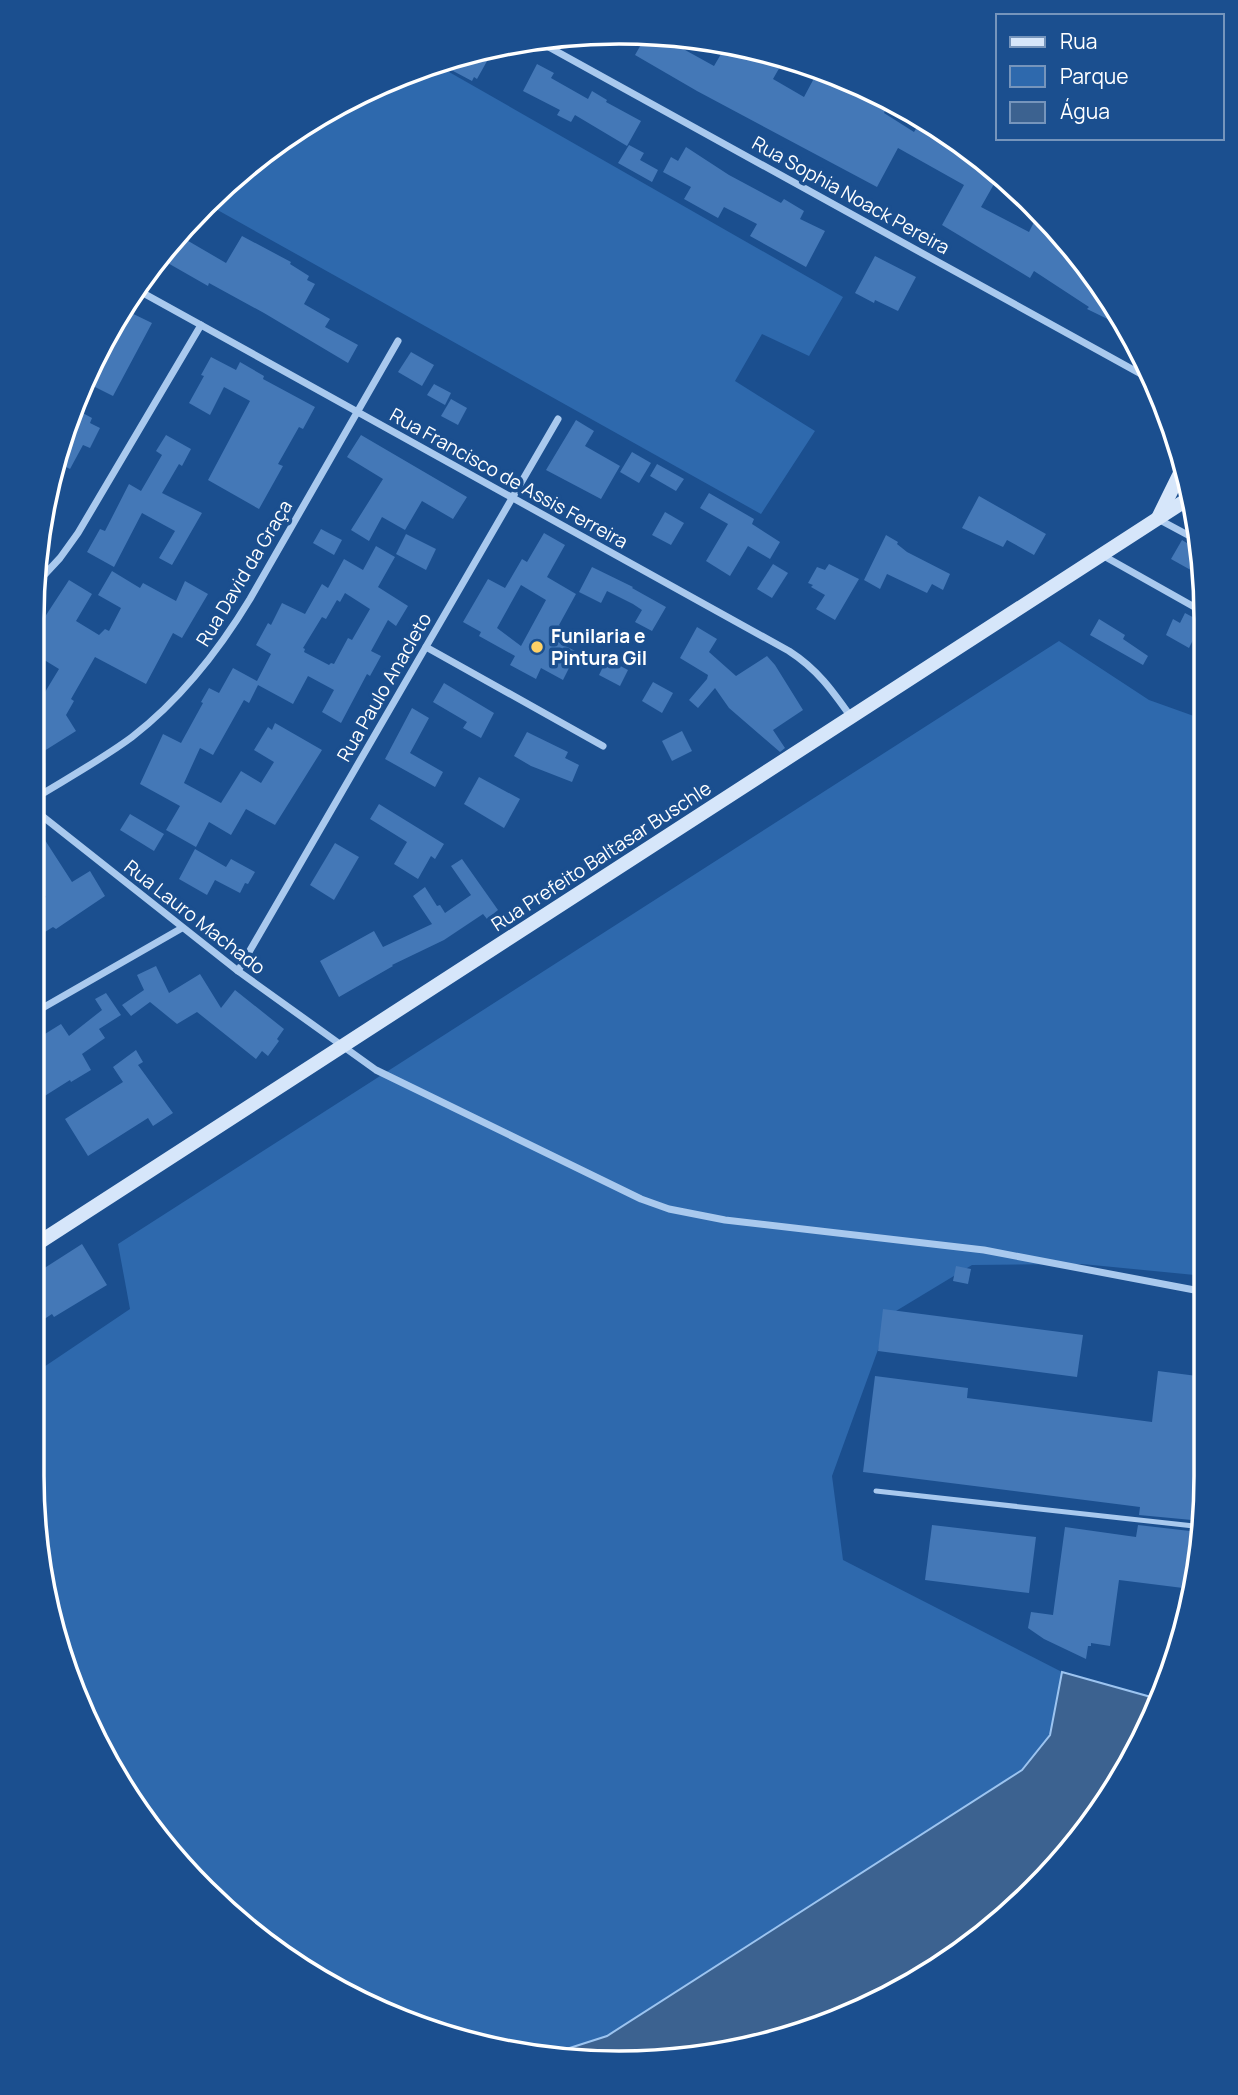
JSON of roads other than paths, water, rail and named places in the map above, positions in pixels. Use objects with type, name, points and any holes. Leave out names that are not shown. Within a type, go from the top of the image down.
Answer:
[{"type":"main road","points":[[1158,518],[1177,479]]},
{"type":"main road","name":"Rua Prefeito Baltasar Buschle","points":[[44,1239],[1182,502]]},
{"type":"street","name":"Rua Sophia Noack Pereira","points":[[552,48],[1138,373]]},
{"type":"street","name":"Rua Francisco de Assis Ferreira","points":[[145,294],[799,657],[823,678],[851,717]]},
{"type":"street","points":[[46,573],[78,533],[201,325]]},
{"type":"street","name":"Rua David da Graça","points":[[44,793],[134,736],[184,690],[205,666],[250,600],[398,341]]},
{"type":"street","name":"Rua Paulo Anacleto","points":[[238,971],[558,419]]},
{"type":"street","points":[[1158,518],[1187,535]]},
{"type":"street","points":[[1101,555],[1194,607]]},
{"type":"street","points":[[426,647],[603,746]]},
{"type":"street","name":"Rua Lauro Machado","points":[[44,818],[238,971],[341,1047],[403,1085],[641,1199],[669,1209],[725,1220],[984,1250],[1194,1290]]},
{"type":"street","points":[[44,1007],[183,928]]},
{"type":"lane","points":[[876,1491],[1192,1526]]},
{"type":"water","points":[[1062,1672],[1150,1697],[1117,1764],[1075,1826],[1026,1883],[939,1954],[873,1992],[804,2021],[768,2032],[657,2050],[568,2049],[607,2036],[1022,1770],[1050,1735]]},
{"type":"place","name":"Funilaria e Pintura Gil","points":[[537,647]]}]
